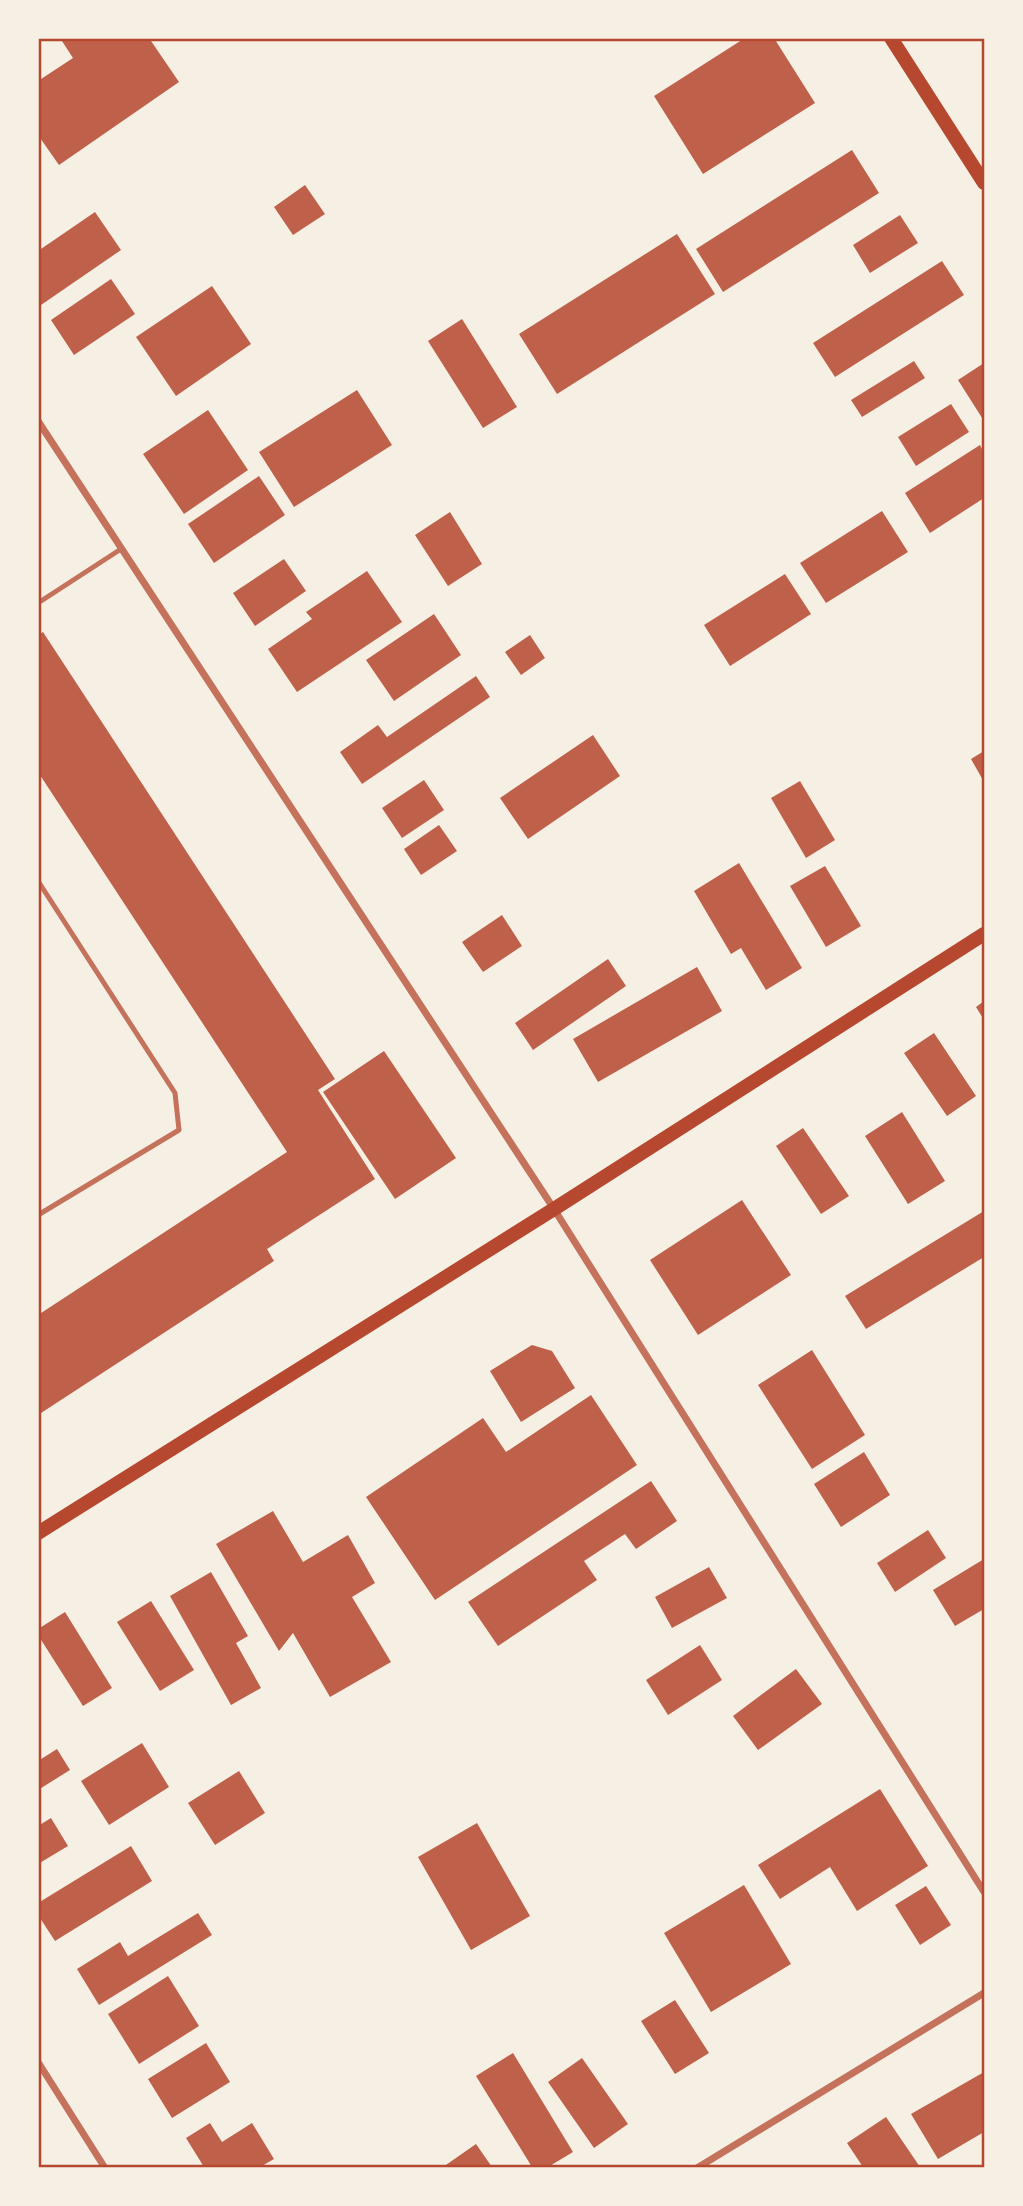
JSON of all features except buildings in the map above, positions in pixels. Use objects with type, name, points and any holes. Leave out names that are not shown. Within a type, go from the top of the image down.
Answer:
[{"type":"main road","points":[[891,38],[985,183]]},
{"type":"main road","points":[[38,1533],[985,934]]},
{"type":"street","points":[[38,421],[554,1209],[985,1892]]},
{"type":"street","points":[[697,2168],[985,1993]]},
{"type":"street","points":[[38,2062],[105,2168]]},
{"type":"lane","points":[[38,603],[121,549]]},
{"type":"lane","points":[[38,880],[176,1093],[179,1130],[38,1215]]}]
